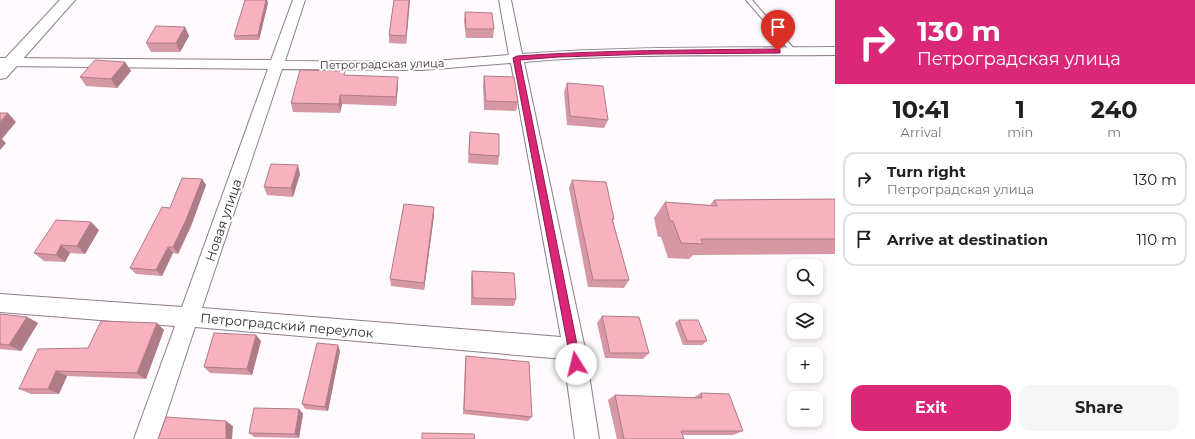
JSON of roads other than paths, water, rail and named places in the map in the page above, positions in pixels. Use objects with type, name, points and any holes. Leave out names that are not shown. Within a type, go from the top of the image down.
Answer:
[{"type":"street","points":[[0,74],[6,62],[68,0]]},
{"type":"street","name":"Новая улица","points":[[146,439],[277,65],[298,0]]},
{"type":"street","points":[[505,0],[574,348],[587,439]]},
{"type":"street","name":"Петроградская улица","points":[[6,62],[422,66],[559,55],[652,52],[835,51]]},
{"type":"street","name":"Петроградский переулок","points":[[0,303],[574,348]]},
{"type":"lane","points":[[749,0],[793,51]]}]
